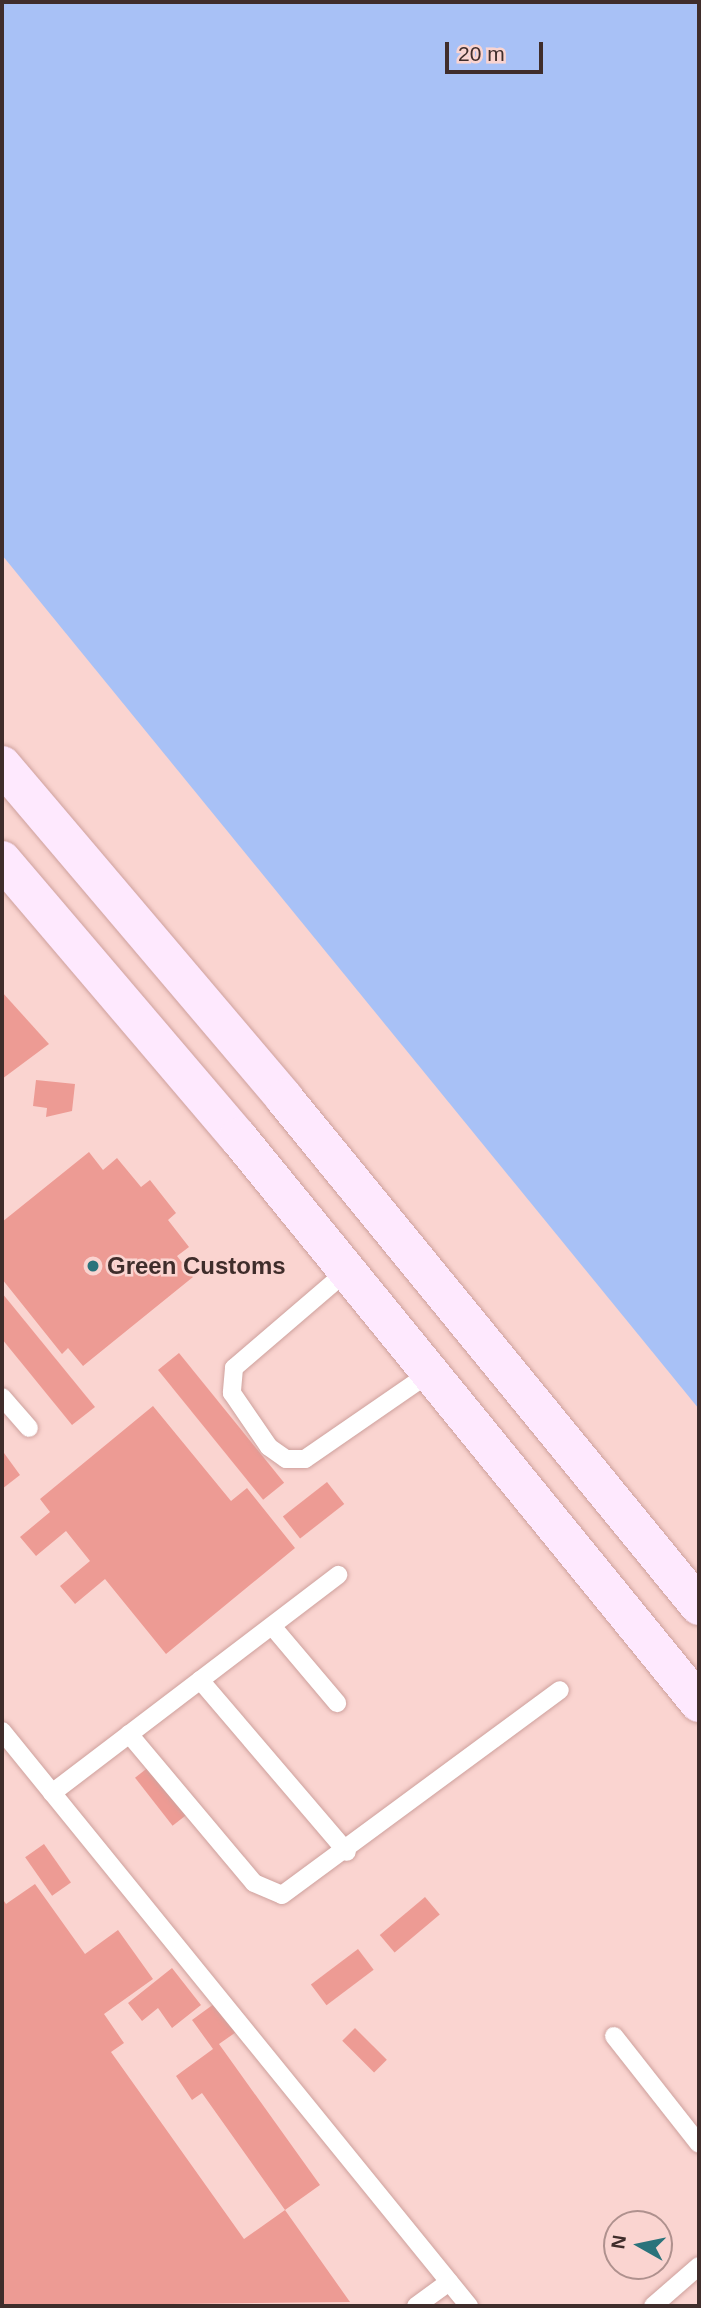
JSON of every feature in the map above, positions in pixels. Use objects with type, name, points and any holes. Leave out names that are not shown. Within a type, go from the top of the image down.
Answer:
[{"type":"street","points":[[2,765],[284,1098],[699,1606]]},
{"type":"street","points":[[2,860],[431,1372],[699,1703]]},
{"type":"lane","points":[[347,1271],[234,1368],[232,1393],[269,1447],[286,1459],[305,1459],[431,1372]]},
{"type":"lane","points":[[4,1403],[29,1428]]},
{"type":"lane","points":[[52,1793],[338,1575]]},
{"type":"lane","points":[[272,1626],[337,1703]]},
{"type":"lane","points":[[200,1680],[347,1852]]},
{"type":"lane","points":[[129,1734],[262,1890],[293,1892],[560,1690]]},
{"type":"lane","points":[[3,1736],[469,2306]]},
{"type":"lane","points":[[614,2036],[699,2144]]},
{"type":"lane","points":[[653,2306],[699,2266]]},
{"type":"lane","points":[[416,2306],[449,2282]]},
{"type":"water","points":[[2,2],[699,2],[699,1409],[2,555]]},
{"type":"building","points":[[2,992],[49,1044],[2,1079]]},
{"type":"building","points":[[36,1080],[75,1084],[72,1111],[46,1117],[47,1108],[33,1106]]},
{"type":"building","name":"Green Customs","points":[[89,1152],[103,1170],[117,1158],[141,1187],[150,1180],[176,1213],[168,1220],[189,1247],[177,1256],[193,1277],[83,1366],[68,1348],[62,1354],[2,1279],[2,1222]]},
{"type":"building","points":[[2,1293],[95,1407],[72,1425],[2,1339]]},
{"type":"building","points":[[179,1353],[284,1483],[263,1500],[158,1370]]},
{"type":"building","points":[[153,1406],[231,1501],[247,1488],[295,1548],[166,1654],[105,1579],[75,1604],[60,1586],[90,1561],[66,1531],[36,1556],[20,1537],[50,1512],[40,1499]]},
{"type":"building","points":[[4,1453],[20,1475],[2,1489],[2,1455]]},
{"type":"building","points":[[327,1482],[344,1504],[300,1539],[283,1516]]},
{"type":"building","points":[[150,1766],[188,1814],[173,1826],[135,1778]]},
{"type":"building","points":[[44,1844],[71,1883],[52,1896],[25,1857]]},
{"type":"building","points":[[35,1884],[85,1954],[118,1930],[153,1979],[104,2014],[124,2043],[111,2052],[244,2239],[285,2210],[350,2302],[2,2306],[2,1898],[6,1904]]},
{"type":"building","points":[[425,1897],[440,1915],[395,1953],[380,1935]]},
{"type":"building","points":[[358,1949],[374,1970],[327,2005],[311,1985]]},
{"type":"building","points":[[172,1968],[201,2005],[172,2028],[158,2008],[142,2021],[128,2003]]},
{"type":"building","points":[[218,2001],[239,2030],[219,2044],[320,2185],[285,2210],[202,2093],[192,2100],[176,2076],[213,2049],[192,2020]]},
{"type":"building","points":[[355,2028],[387,2060],[374,2073],[342,2041]]},
{"type":"place","name":"Green Customs","points":[[93,1266]]}]
